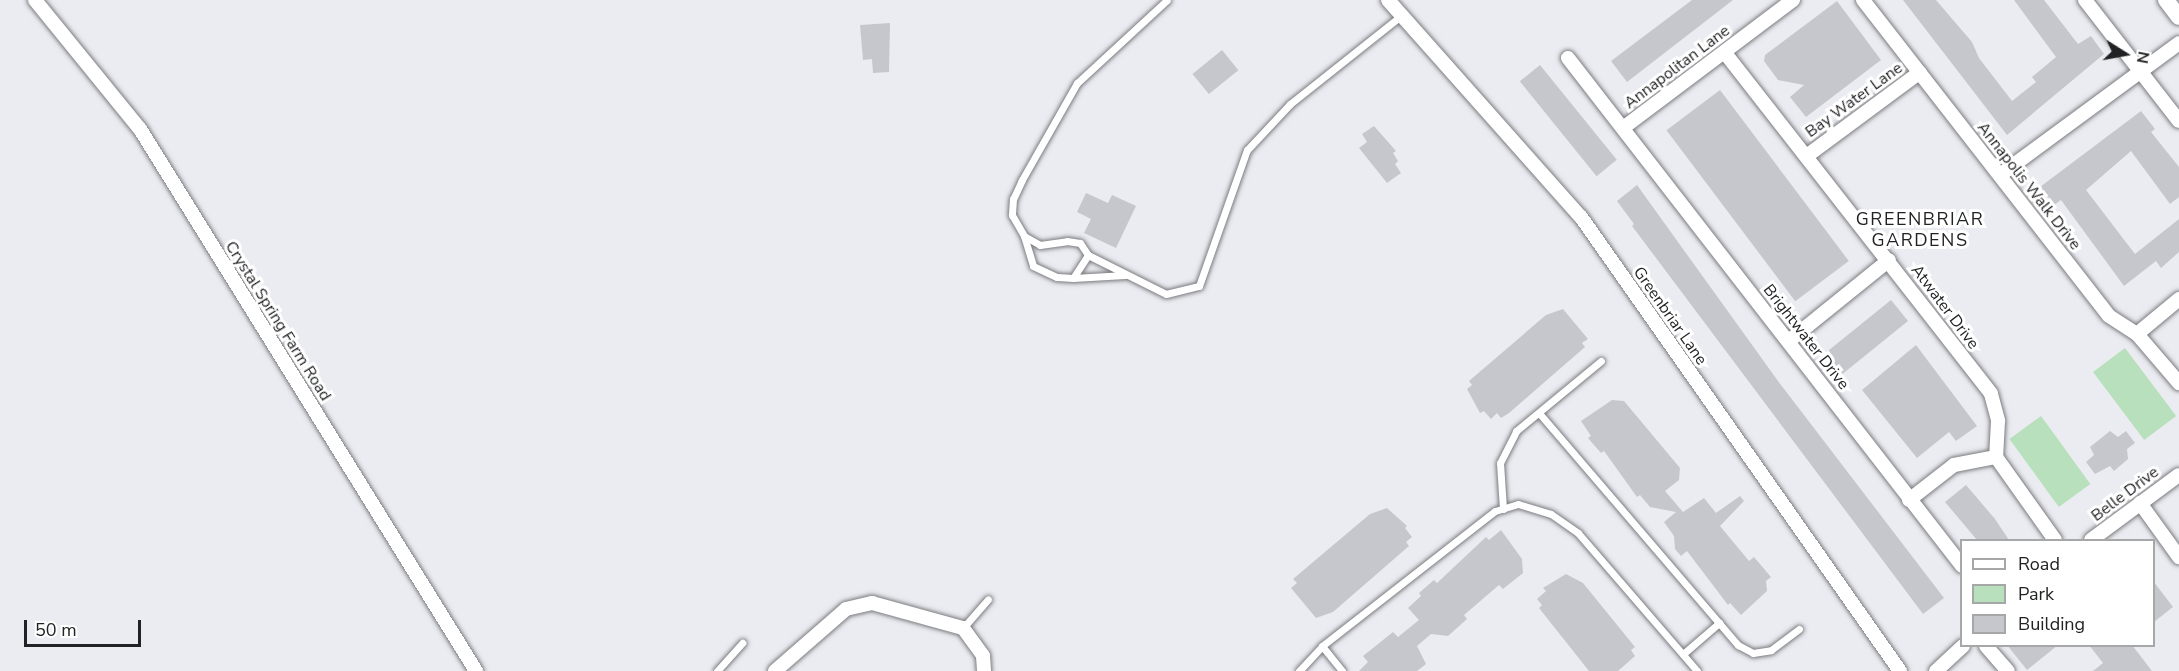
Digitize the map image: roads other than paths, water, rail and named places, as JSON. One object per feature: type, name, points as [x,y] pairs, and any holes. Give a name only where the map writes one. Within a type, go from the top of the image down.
[{"type":"street","name":"Crystal Spring Farm Road","points":[[35,0],[140,129],[476,671]]},
{"type":"street","name":"Greenbriar Lane","points":[[1388,0],[1581,217],[1900,671]]},
{"type":"street","name":"Annapolitan Lane","points":[[1568,58],[1623,128],[1793,0]]},
{"type":"street","name":"Annapolis Walk Drive","points":[[1863,0],[2109,316],[2137,334],[2179,383]]},
{"type":"street","points":[[2085,0],[2179,121]]},
{"type":"street","points":[[2166,0],[2179,16]]},
{"type":"street","points":[[2000,175],[2142,73],[2179,43]]},
{"type":"street","name":"Atwater Drive","points":[[1725,53],[1808,155],[1991,394],[1998,421],[1996,457]]},
{"type":"street","name":"Bay Water Lane","points":[[1808,155],[1920,72]]},
{"type":"street","name":"Brightwater Drive","points":[[1623,128],[1790,340],[1909,500],[1960,564]]},
{"type":"street","points":[[1790,340],[1889,260]]},
{"type":"street","points":[[2137,334],[2179,299]]},
{"type":"street","points":[[1909,500],[1954,465],[1996,457],[2054,539]]},
{"type":"street","name":"Belle Drive","points":[[2092,539],[2179,475]]},
{"type":"street","points":[[2140,503],[2179,557]]},
{"type":"street","points":[[775,671],[846,609],[872,603],[963,628],[983,657],[984,671]]},
{"type":"street","points":[[1935,671],[1961,647]]},
{"type":"street","points":[[1988,647],[2008,671]]},
{"type":"lane","points":[[1125,275],[1057,277],[1033,266],[1024,236],[1012,215],[1013,199],[1056,117],[1077,83],[1167,0]]},
{"type":"lane","points":[[1024,236],[1040,245],[1080,243],[1088,255],[1166,294],[1199,286],[1247,150],[1290,104],[1402,15]]},
{"type":"lane","points":[[1073,278],[1088,255]]},
{"type":"lane","points":[[1503,509],[1500,463],[1516,431],[1601,362]]},
{"type":"lane","points":[[1539,412],[1738,645],[1753,653],[1771,650],[1799,629]]},
{"type":"lane","points":[[1299,671],[1322,646],[1503,509],[1518,504],[1551,514],[1578,533],[1697,671]]},
{"type":"lane","points":[[963,628],[988,599]]},
{"type":"lane","points":[[1683,654],[1719,623]]},
{"type":"lane","points":[[717,671],[742,643]]},
{"type":"lane","points":[[1322,646],[1342,671]]},
{"type":"district","name":"GREENBRIAR GARDENS","points":[[1920,230]]}]
